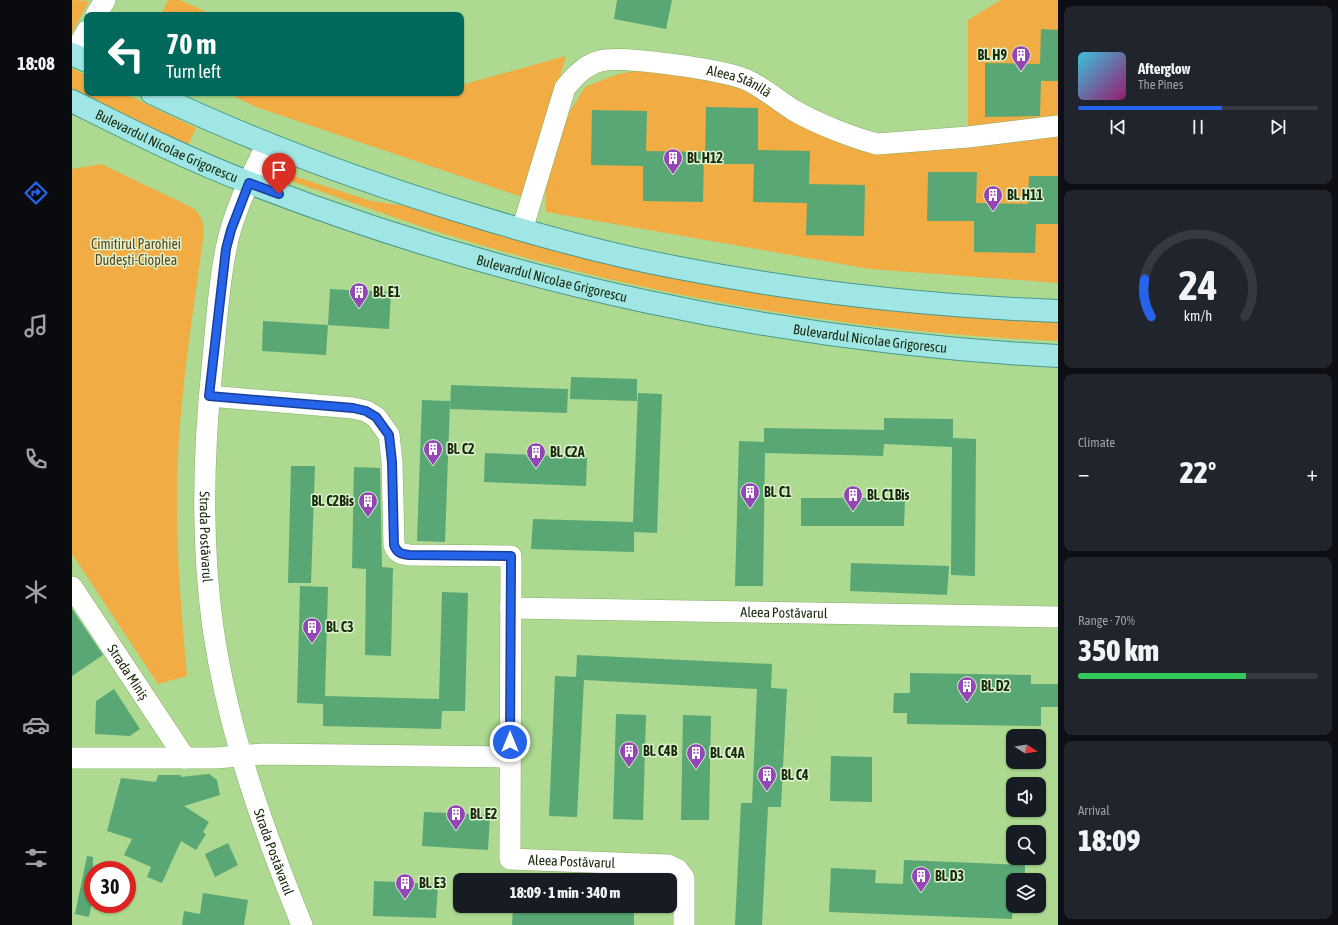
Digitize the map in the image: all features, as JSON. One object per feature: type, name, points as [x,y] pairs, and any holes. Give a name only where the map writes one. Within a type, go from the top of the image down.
[{"type":"main road","points":[[159,96],[267,144],[411,197],[522,230],[617,255],[742,280],[901,301],[1058,311]]},
{"type":"main road","name":"Bulevardul Nicolae Grigorescu","points":[[72,101],[201,163],[249,183],[398,235],[527,273],[663,306],[827,335],[872,341],[987,352],[1058,356]]},
{"type":"street","points":[[98,12],[105,0]]},
{"type":"street","points":[[77,57],[84,39]]},
{"type":"street","name":"Aleea Stănilă","points":[[522,230],[565,88],[576,75],[589,64],[602,60],[615,59],[667,64],[738,76],[759,86],[808,117],[877,144],[968,137],[1058,126]]},
{"type":"street","name":"Strada Postăvarul","points":[[267,144],[249,183],[231,230],[226,249],[209,396],[205,465],[205,511],[209,593],[222,679],[241,756],[262,823],[302,925]]},
{"type":"street","name":"Aleea Postăvarul","points":[[209,396],[353,408],[366,411],[376,417],[389,435],[392,462],[394,545],[396,551],[400,554],[409,555],[511,556],[510,859],[668,865],[678,870],[684,878],[684,925]]},
{"type":"street","name":"Strada Miniș","points":[[72,587],[185,758]]},
{"type":"street","name":"Aleea Postăvarul","points":[[510,608],[1058,617]]},
{"type":"street","points":[[72,758],[185,758],[264,754],[510,757]]},
{"type":"green space","points":[[72,0],[89,1],[72,33]]},
{"type":"green space","points":[[168,0],[180,0],[206,12],[162,12]]},
{"type":"green space","points":[[1001,0],[1058,0],[1058,283],[870,269],[546,212],[545,182],[564,121],[585,87],[615,75],[667,64],[723,73],[864,140],[968,136],[968,20]]},
{"type":"green space","points":[[566,56],[525,198],[256,107],[233,96],[464,96],[464,84]]},
{"type":"green space","points":[[72,68],[84,74],[84,96],[129,96],[196,128],[188,145],[72,91]]},
{"type":"green space","name":"Cimitirul Parohiei Dudești-Cioplea","points":[[101,164],[193,208],[201,218],[204,232],[182,403],[177,472],[179,570],[187,676],[158,684],[72,554],[72,169]]},
{"type":"green space","points":[[285,177],[297,177],[371,201],[420,208],[759,290],[931,314],[1058,321],[1058,341],[901,329],[744,307],[667,292],[513,254],[438,232],[288,180]]},
{"type":"building","points":[[617,0],[672,0],[666,29],[614,19]]},
{"type":"building","name":"Bl. H9","points":[[1041,29],[1058,30],[1058,81],[1041,81],[1040,116],[985,117],[985,63],[1040,64]]},
{"type":"building","points":[[706,107],[758,108],[758,150],[810,151],[809,184],[865,185],[864,236],[806,235],[807,203],[753,202],[754,164],[705,164]]},
{"type":"building","points":[[592,110],[647,111],[646,151],[704,152],[703,202],[643,201],[643,166],[591,165]]},
{"type":"building","name":"Bl. H11","points":[[928,172],[977,172],[976,203],[1028,204],[1029,176],[1058,176],[1058,224],[1036,224],[1035,253],[974,252],[974,221],[927,221]]},
{"type":"building","name":"Bl. E1","points":[[330,289],[391,292],[389,329],[328,325]]},
{"type":"building","points":[[263,321],[328,325],[326,355],[262,351]]},
{"type":"building","points":[[571,377],[637,379],[637,401],[570,399]]},
{"type":"building","points":[[451,385],[568,389],[567,413],[450,409]]},
{"type":"building","points":[[638,393],[662,394],[657,533],[634,532],[634,552],[531,549],[533,519],[633,522]]},
{"type":"building","points":[[422,400],[450,401],[445,542],[417,541]]},
{"type":"building","name":"Bl. C1","points":[[884,418],[953,419],[953,438],[976,439],[975,576],[951,575],[952,447],[884,444],[883,456],[765,453],[763,586],[735,586],[739,441],[764,442],[764,428],[884,430]]},
{"type":"building","name":"Bl. C2A","points":[[485,453],[587,457],[586,486],[484,482]]},
{"type":"building","points":[[291,466],[315,466],[311,583],[288,583]]},
{"type":"building","name":"Bl. C2Bis","points":[[354,467],[380,468],[382,567],[393,568],[391,656],[365,655],[366,569],[352,568]]},
{"type":"building","name":"Bl. C1Bis","points":[[801,498],[905,498],[904,526],[801,526]]},
{"type":"building","points":[[851,563],[949,566],[947,595],[850,591]]},
{"type":"building","name":"Bl. C3","points":[[300,586],[328,587],[325,696],[439,699],[442,592],[468,593],[465,711],[442,711],[441,729],[323,726],[323,704],[297,703]]},
{"type":"building","points":[[72,609],[103,655],[72,676]]},
{"type":"building","name":"Bl. C4","points":[[577,655],[772,664],[771,688],[787,689],[781,807],[768,807],[762,925],[735,925],[741,803],[752,803],[757,689],[584,680],[577,817],[549,816],[555,676],[576,677]]},
{"type":"building","name":"Bl. D2","points":[[910,673],[1031,675],[1031,684],[1058,684],[1058,707],[1041,707],[1041,726],[907,724],[907,713],[893,713],[894,693],[910,693]]},
{"type":"building","points":[[114,689],[140,729],[130,736],[95,734],[96,701]]},
{"type":"building","name":"Bl. C4B","points":[[616,714],[646,715],[643,820],[613,819]]},
{"type":"building","name":"Bl. C4A","points":[[683,715],[711,716],[709,820],[681,820]]},
{"type":"building","points":[[831,756],[872,757],[872,802],[830,801]]},
{"type":"building","points":[[209,774],[217,780],[220,795],[184,806],[209,822],[203,832],[206,834],[196,850],[181,841],[162,883],[147,877],[151,867],[124,855],[132,839],[107,831],[121,778],[156,782],[158,775],[181,775],[181,777]]},
{"type":"building","name":"Bl. E2","points":[[424,812],[490,815],[488,850],[422,846]]},
{"type":"building","points":[[228,843],[238,865],[215,877],[205,854]]},
{"type":"building","points":[[87,856],[93,857],[93,861],[86,861]]},
{"type":"building","name":"Bl. D3","points":[[904,860],[1025,865],[1025,873],[1006,873],[1006,913],[1012,913],[1012,919],[829,912],[831,868],[876,870],[875,883],[903,884]]},
{"type":"building","points":[[84,870],[84,913],[90,913],[89,917],[75,914]]},
{"type":"building","name":"Bl. E3","points":[[374,881],[438,884],[436,918],[373,916]]},
{"type":"building","points":[[203,893],[248,900],[244,925],[182,925],[184,911],[200,914]]},
{"type":"building","points":[[513,913],[634,913],[634,925],[512,925]]},
{"type":"place","name":"Bl. H9","points":[[1021,72]]},
{"type":"place","name":"Bl. H12","points":[[673,175]]},
{"type":"place","name":"Bl. H11","points":[[993,212]]},
{"type":"place","name":"Bl. E1","points":[[359,309]]},
{"type":"place","name":"Bl. C2","points":[[433,466]]},
{"type":"place","name":"Bl. C2A","points":[[536,469]]},
{"type":"place","name":"Bl. C1","points":[[750,509]]},
{"type":"place","name":"Bl. C1Bis","points":[[853,512]]},
{"type":"place","name":"Bl. C2Bis","points":[[368,518]]},
{"type":"place","name":"Bl. C3","points":[[312,644]]},
{"type":"place","name":"Bl. D2","points":[[967,703]]},
{"type":"place","name":"Bl. C4B","points":[[629,768]]},
{"type":"place","name":"Bl. C4A","points":[[696,770]]},
{"type":"place","name":"Bl. C4","points":[[767,792]]},
{"type":"place","name":"Bl. E2","points":[[456,831]]},
{"type":"place","name":"Bl. D3","points":[[921,893]]},
{"type":"place","name":"Bl. E3","points":[[405,900]]},
{"type":"route","points":[[279,194],[249,183],[237,212],[226,249],[209,396],[353,408],[366,411],[376,417],[384,425],[389,435],[392,447],[394,545],[396,551],[400,554],[409,555],[511,556],[510,742]]}]
